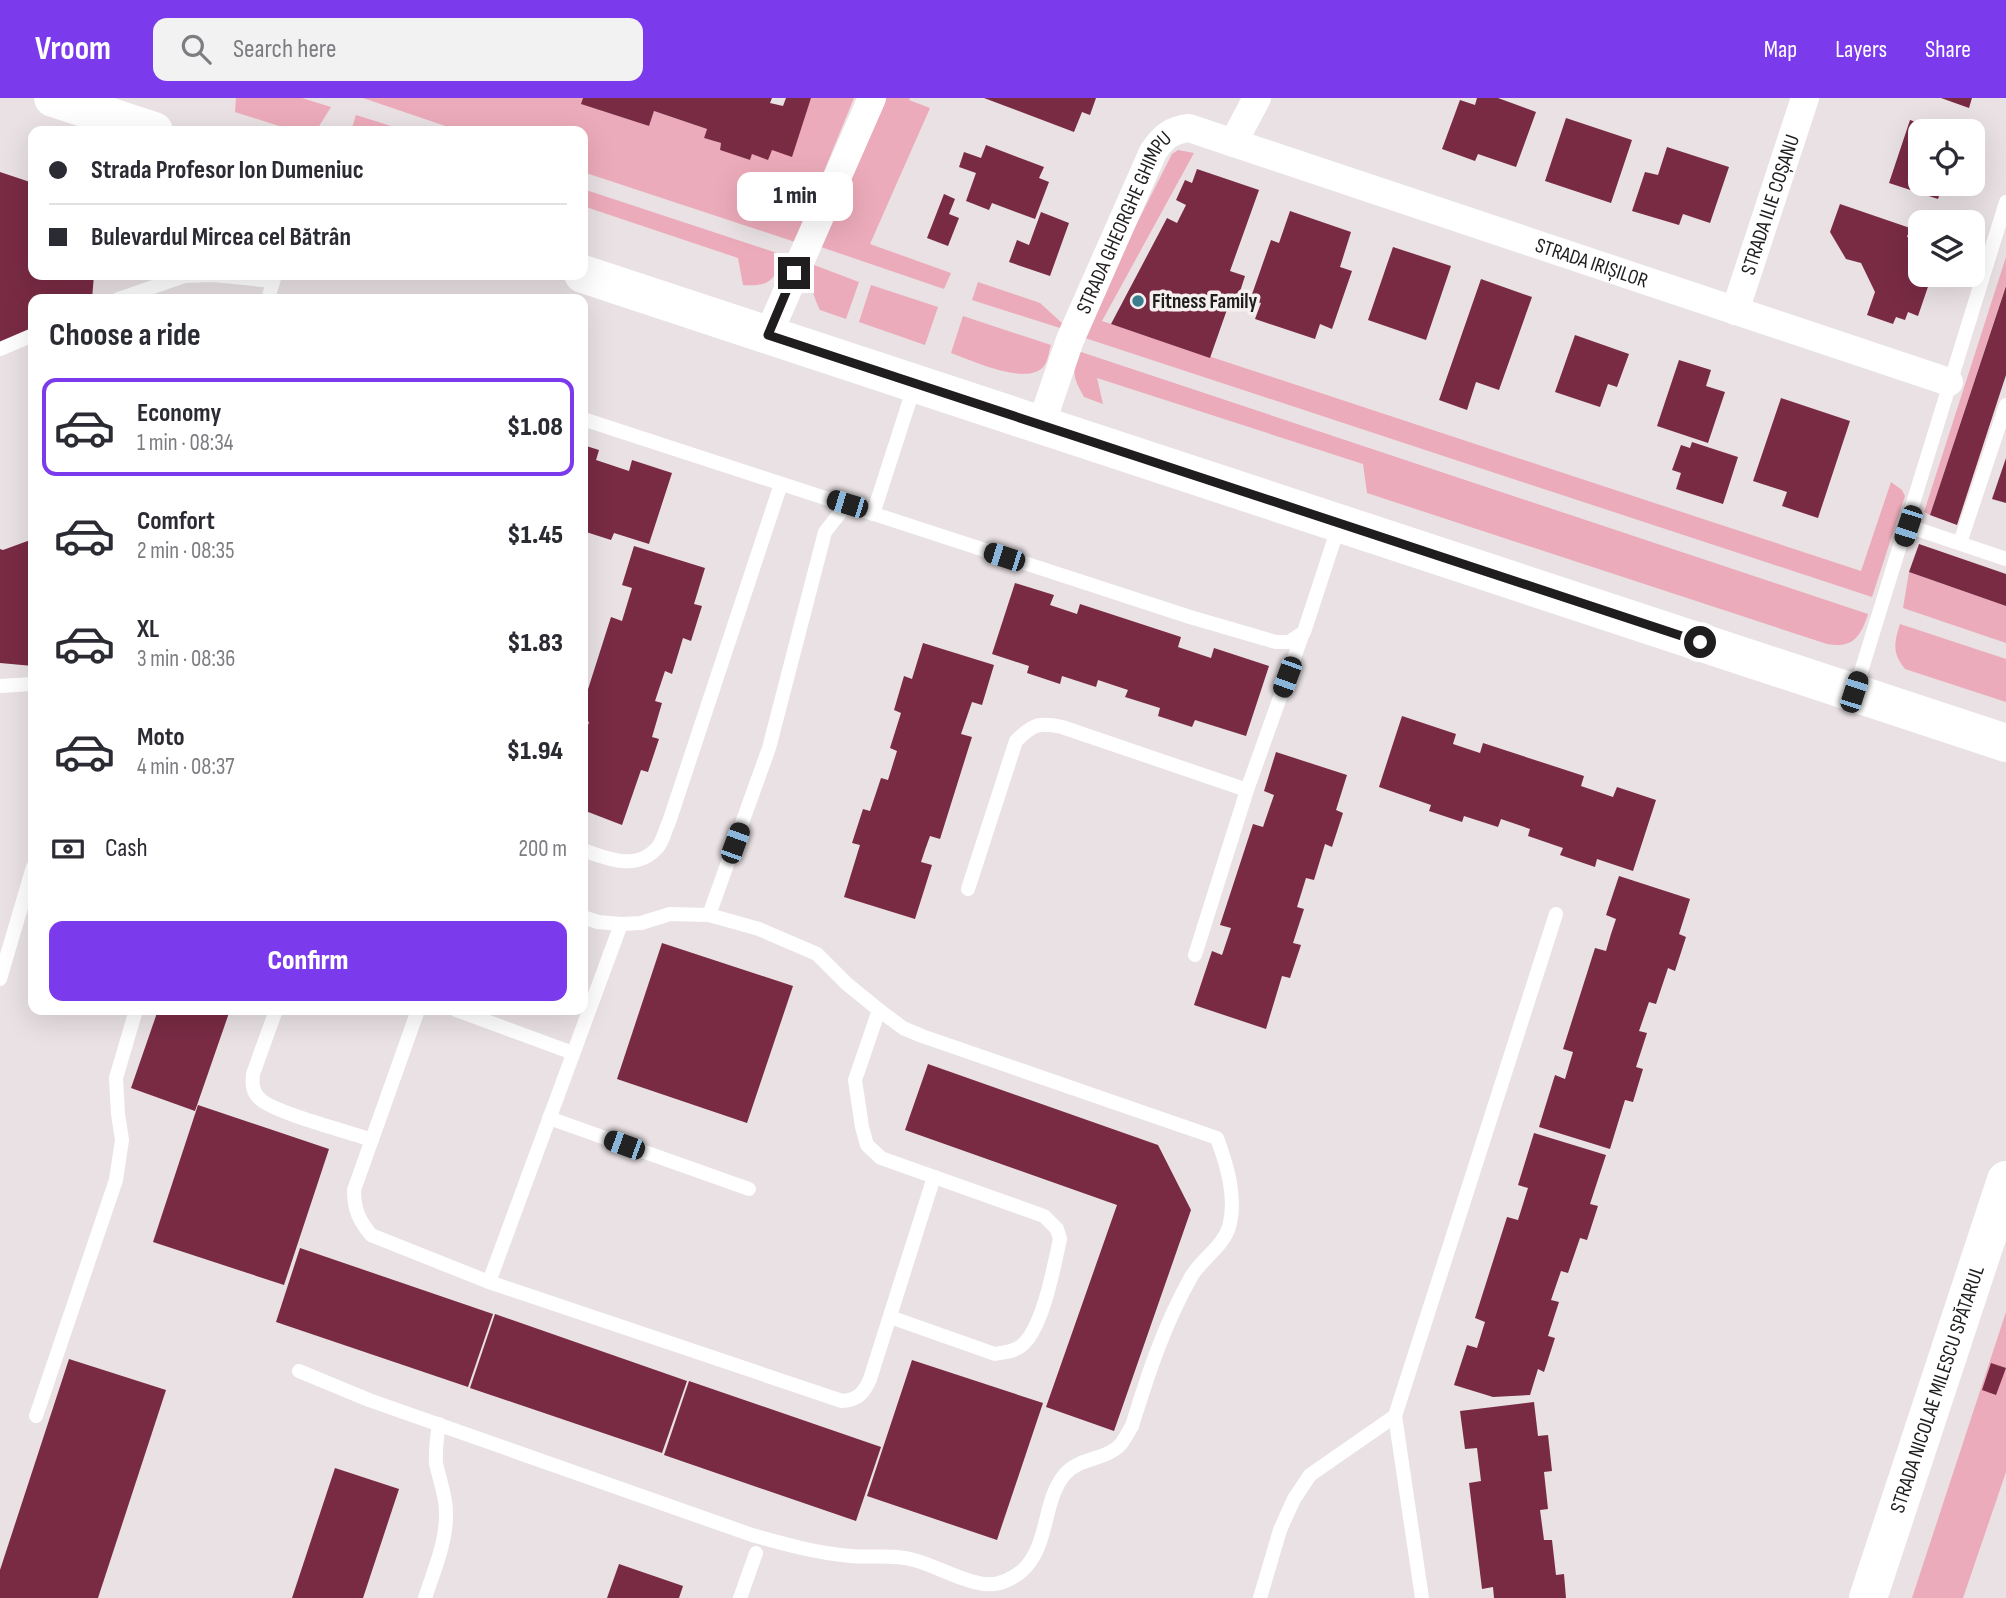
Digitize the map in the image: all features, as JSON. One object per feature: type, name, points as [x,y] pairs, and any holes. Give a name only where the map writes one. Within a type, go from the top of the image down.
[{"type":"main road","points":[[53,98],[139,126]]},
{"type":"main road","points":[[588,276],[2006,743]]},
{"type":"main road","name":"STRADA NICOLAE MILESCU SPĂTARUL","points":[[1868,1598],[2006,1180]]},
{"type":"street","points":[[768,335],[872,98]]},
{"type":"street","points":[[1233,143],[1257,98]]},
{"type":"street","name":"STRADA ILIE COȘANU","points":[[1735,311],[1805,98]]},
{"type":"street","name":"STRADA GHEORGHE GHIMPU","points":[[1041,425],[1070,340],[1161,139],[1174,130],[1189,128],[1233,143]]},
{"type":"street","name":"STRADA IRIȘILOR","points":[[1233,143],[1949,382]]},
{"type":"lane","points":[[1854,692],[1908,526],[1949,382],[2006,202]]},
{"type":"lane","points":[[133,294],[173,280]]},
{"type":"lane","points":[[0,349],[28,337]]},
{"type":"lane","points":[[873,514],[915,383]]},
{"type":"lane","points":[[1960,543],[2006,405]]},
{"type":"lane","points":[[588,421],[1253,636],[1276,642],[1289,642],[1304,632]]},
{"type":"lane","points":[[588,852],[629,863],[645,858],[659,847],[781,484]]},
{"type":"lane","points":[[709,915],[769,748],[825,532],[847,504]]},
{"type":"lane","points":[[1195,955],[1247,790],[1340,524]]},
{"type":"lane","points":[[1908,526],[2006,559]]},
{"type":"lane","points":[[0,686],[28,684]]},
{"type":"lane","points":[[968,889],[1016,741],[1029,728],[1044,723],[1062,727],[1247,790]]},
{"type":"lane","points":[[0,979],[28,884]]},
{"type":"lane","points":[[299,1371],[369,1400],[739,1530],[792,1546],[833,1554],[914,1560],[985,1584],[999,1584],[1021,1572],[1032,1560],[1041,1543],[1058,1483],[1066,1472],[1120,1446],[1132,1426],[1170,1316],[1192,1274],[1223,1241],[1228,1229],[1231,1199],[1225,1159],[1217,1138],[922,1037],[879,1010],[847,984],[817,954],[759,929],[709,915],[670,914],[641,923],[621,924],[588,919]]},
{"type":"lane","points":[[1422,1598],[1395,1416],[1556,914]]},
{"type":"lane","points":[[588,1013],[621,924]]},
{"type":"lane","points":[[879,1010],[855,1080],[867,1145],[881,1158],[1044,1216],[1058,1229],[1060,1239],[1034,1330],[1023,1345],[1012,1351],[995,1354],[890,1317]]},
{"type":"lane","points":[[36,1416],[116,1180],[122,1140],[116,1078],[135,1015]]},
{"type":"lane","points":[[274,1015],[253,1074],[254,1092],[261,1100],[283,1110],[372,1140]]},
{"type":"lane","points":[[416,1015],[354,1190],[359,1220],[371,1236],[489,1282],[842,1401],[858,1398],[865,1392],[933,1177]]},
{"type":"lane","points":[[470,1015],[573,1053]]},
{"type":"lane","points":[[489,1282],[587,1015]]},
{"type":"lane","points":[[549,1118],[749,1189]]},
{"type":"lane","points":[[1260,1598],[1280,1530],[1294,1499],[1310,1475],[1395,1416]]},
{"type":"lane","points":[[425,1598],[439,1557],[445,1526],[444,1497],[436,1463],[439,1424]]},
{"type":"lane","points":[[740,1598],[756,1553]]},
{"type":"shaded area","points":[[236,98],[302,98],[331,107],[319,126],[279,126],[235,112]]},
{"type":"shaded area","points":[[363,98],[583,98],[582,104],[649,126],[654,111],[707,129],[704,138],[721,143],[720,150],[750,160],[752,154],[772,150],[811,98],[854,98],[795,242],[588,174],[588,126],[445,126]]},
{"type":"shaded area","points":[[884,98],[910,98],[909,100],[930,108],[870,244],[951,273],[944,289],[821,247]]},
{"type":"shaded area","points":[[356,115],[391,126],[353,126]]},
{"type":"shaded area","points":[[1178,150],[1194,153],[1102,321],[1861,571],[1891,482],[1902,490],[1905,496],[1872,597],[1082,337],[1089,318],[1172,154]]},
{"type":"shaded area","points":[[588,191],[786,256],[770,280],[760,285],[743,285],[738,258],[588,208]]},
{"type":"shaded area","points":[[2006,257],[2006,285],[1930,515],[1924,512]]},
{"type":"shaded area","points":[[814,265],[859,282],[846,319],[820,310],[812,288]]},
{"type":"shaded area","points":[[978,282],[1040,303],[1062,323],[1060,328],[972,300]]},
{"type":"shaded area","points":[[871,285],[938,307],[925,345],[859,322]]},
{"type":"shaded area","points":[[963,316],[1051,345],[1044,366],[1036,372],[1013,373],[951,353]]},
{"type":"shaded area","points":[[1078,351],[1868,614],[1859,634],[1850,643],[1827,644],[1367,493],[1363,464],[1097,378],[1103,404],[1084,397],[1075,375]]},
{"type":"shaded area","points":[[1909,572],[2006,606],[2006,643],[1903,608]]},
{"type":"shaded area","points":[[1900,624],[2006,659],[2006,702],[1905,669],[1895,648]]},
{"type":"shaded area","points":[[2006,1312],[2006,1472],[1963,1598],[1912,1598]]},
{"type":"building","points":[[583,98],[772,98],[770,103],[783,106],[786,98],[811,98],[792,157],[772,150],[768,160],[752,154],[750,160],[720,150],[721,143],[704,138],[707,129],[654,111],[649,126],[581,104]]},
{"type":"building","points":[[984,98],[1096,98],[1090,115],[1082,112],[1074,132]]},
{"type":"building","points":[[1477,98],[1498,98],[1536,112],[1516,167],[1478,154],[1475,161],[1442,149],[1460,100],[1475,105]]},
{"type":"building","points":[[1941,98],[1972,98],[1969,108]]},
{"type":"building","points":[[1566,118],[1632,140],[1611,203],[1545,181]]},
{"type":"building","points":[[1908,126],[1908,189],[1889,183]]},
{"type":"building","points":[[986,145],[1044,167],[1039,178],[1049,182],[1035,219],[992,203],[989,210],[966,201],[976,173],[959,167],[964,152],[981,158]]},
{"type":"building","points":[[1667,147],[1729,167],[1710,223],[1683,214],[1679,225],[1632,211],[1645,172],[1658,175]]},
{"type":"building","points":[[1197,169],[1259,190],[1230,271],[1245,276],[1236,304],[1230,301],[1210,358],[1111,324],[1167,218],[1177,223],[1186,205],[1176,200],[1185,180],[1192,183]]},
{"type":"building","points":[[0,172],[28,181],[28,280],[94,280],[92,294],[28,294],[28,332],[0,342]]},
{"type":"building","points":[[944,194],[955,199],[949,214],[959,218],[948,246],[927,238]]},
{"type":"building","points":[[1840,204],[1908,227],[1908,287],[1928,287],[1918,316],[1908,312],[1905,320],[1896,317],[1893,324],[1867,315],[1875,292],[1861,263],[1846,259],[1830,232]]},
{"type":"building","points":[[1290,211],[1351,232],[1340,267],[1352,271],[1332,329],[1320,324],[1315,339],[1255,319],[1261,303],[1250,300],[1271,240],[1279,243]]},
{"type":"building","points":[[1041,212],[1069,223],[1050,276],[1009,262],[1017,240],[1029,245]]},
{"type":"building","points":[[1393,247],[1451,266],[1426,340],[1368,320]]},
{"type":"building","points":[[1481,279],[1532,297],[1499,390],[1476,382],[1467,410],[1439,400]]},
{"type":"building","points":[[2006,286],[2006,375],[1957,525],[1930,515]]},
{"type":"building","points":[[1575,335],[1629,354],[1617,387],[1608,384],[1600,407],[1555,392]]},
{"type":"building","points":[[1679,360],[1711,370],[1706,386],[1725,392],[1708,443],[1657,426]]},
{"type":"building","points":[[1781,398],[1850,421],[1818,518],[1782,506],[1787,492],[1753,481]]},
{"type":"building","points":[[1692,442],[1738,457],[1723,504],[1676,489],[1681,473],[1672,470],[1681,445],[1690,448]]},
{"type":"building","points":[[588,447],[599,450],[596,460],[629,471],[632,460],[672,473],[649,544],[614,533],[611,540],[588,533]]},
{"type":"building","points":[[2006,458],[2006,503],[1992,499]]},
{"type":"building","points":[[28,541],[28,666],[0,663],[0,549]]},
{"type":"building","points":[[1919,544],[2006,574],[2006,606],[1909,572]]},
{"type":"building","points":[[634,546],[705,568],[694,604],[702,606],[691,641],[683,638],[672,674],[665,671],[655,701],[662,703],[652,737],[659,739],[648,772],[641,770],[622,825],[588,812],[588,689],[611,617],[622,621],[632,588],[622,585]]},
{"type":"building","points":[[1015,583],[1054,595],[1050,605],[1077,614],[1080,604],[1181,637],[1178,647],[1211,658],[1214,648],[1269,666],[1246,736],[1195,720],[1192,727],[1158,716],[1160,708],[1125,697],[1128,690],[1098,680],[1096,687],[1062,676],[1060,684],[1027,673],[1029,666],[992,654]]},
{"type":"building","points":[[923,643],[994,665],[982,705],[972,702],[961,734],[972,737],[940,839],[930,836],[921,862],[932,865],[915,919],[844,897],[860,845],[852,843],[863,809],[870,811],[881,778],[888,780],[897,751],[890,748],[901,713],[894,710],[904,676],[912,679]]},
{"type":"building","points":[[1402,716],[1456,734],[1453,744],[1480,753],[1483,743],[1584,776],[1581,786],[1613,797],[1617,787],[1656,800],[1633,871],[1597,859],[1595,867],[1560,855],[1563,848],[1528,836],[1530,829],[1501,819],[1498,827],[1464,816],[1462,822],[1429,811],[1431,805],[1379,787]]},
{"type":"building","points":[[1276,752],[1347,775],[1336,810],[1343,813],[1332,847],[1325,844],[1314,880],[1306,878],[1297,907],[1304,909],[1293,943],[1301,945],[1290,978],[1282,976],[1266,1029],[1194,1005],[1212,951],[1222,955],[1231,928],[1220,925],[1253,824],[1263,827],[1274,795],[1264,791]]},
{"type":"building","points":[[1619,876],[1690,899],[1679,934],[1686,937],[1675,971],[1668,968],[1656,1004],[1649,1002],[1639,1031],[1647,1033],[1636,1067],[1643,1069],[1633,1102],[1625,1100],[1610,1149],[1539,1127],[1555,1075],[1565,1079],[1573,1052],[1563,1049],[1595,948],[1606,951],[1616,919],[1606,915]]},
{"type":"building","points":[[662,943],[793,986],[747,1123],[617,1079]]},
{"type":"building","points":[[156,1015],[228,1015],[195,1111],[131,1088]]},
{"type":"building","points":[[928,1064],[1158,1145],[1191,1210],[1114,1431],[1046,1407],[1117,1205],[905,1130]]},
{"type":"building","points":[[198,1105],[329,1149],[284,1285],[153,1242]]},
{"type":"building","points":[[1534,1133],[1606,1155],[1590,1204],[1598,1206],[1587,1240],[1580,1238],[1568,1273],[1561,1271],[1551,1300],[1559,1302],[1548,1336],[1555,1338],[1544,1372],[1538,1369],[1530,1395],[1493,1397],[1454,1385],[1467,1345],[1477,1348],[1485,1322],[1475,1318],[1507,1217],[1518,1220],[1528,1188],[1518,1185]]},
{"type":"building","points":[[300,1248],[493,1314],[468,1387],[276,1322]]},
{"type":"building","points":[[495,1314],[687,1381],[662,1453],[470,1388]]},
{"type":"building","points":[[69,1359],[166,1390],[98,1598],[0,1598],[0,1570]]},
{"type":"building","points":[[912,1360],[1043,1403],[997,1540],[867,1496]]},
{"type":"building","points":[[1991,1363],[2006,1368],[1996,1395],[1982,1390]]},
{"type":"building","points":[[689,1381],[881,1447],[856,1521],[664,1455]]},
{"type":"building","points":[[1534,1402],[1538,1436],[1548,1435],[1552,1471],[1544,1472],[1548,1509],[1540,1510],[1544,1540],[1552,1540],[1556,1575],[1564,1574],[1566,1598],[1494,1598],[1493,1587],[1482,1589],[1469,1483],[1481,1481],[1477,1448],[1465,1449],[1460,1411]]},
{"type":"building","points":[[335,1468],[399,1489],[363,1598],[292,1598]]},
{"type":"building","points":[[619,1564],[683,1586],[679,1598],[607,1598]]},
{"type":"place","name":"Fitness Family","points":[[1138,301]]},
{"type":"route","points":[[794,273],[768,335],[1700,642]]}]
